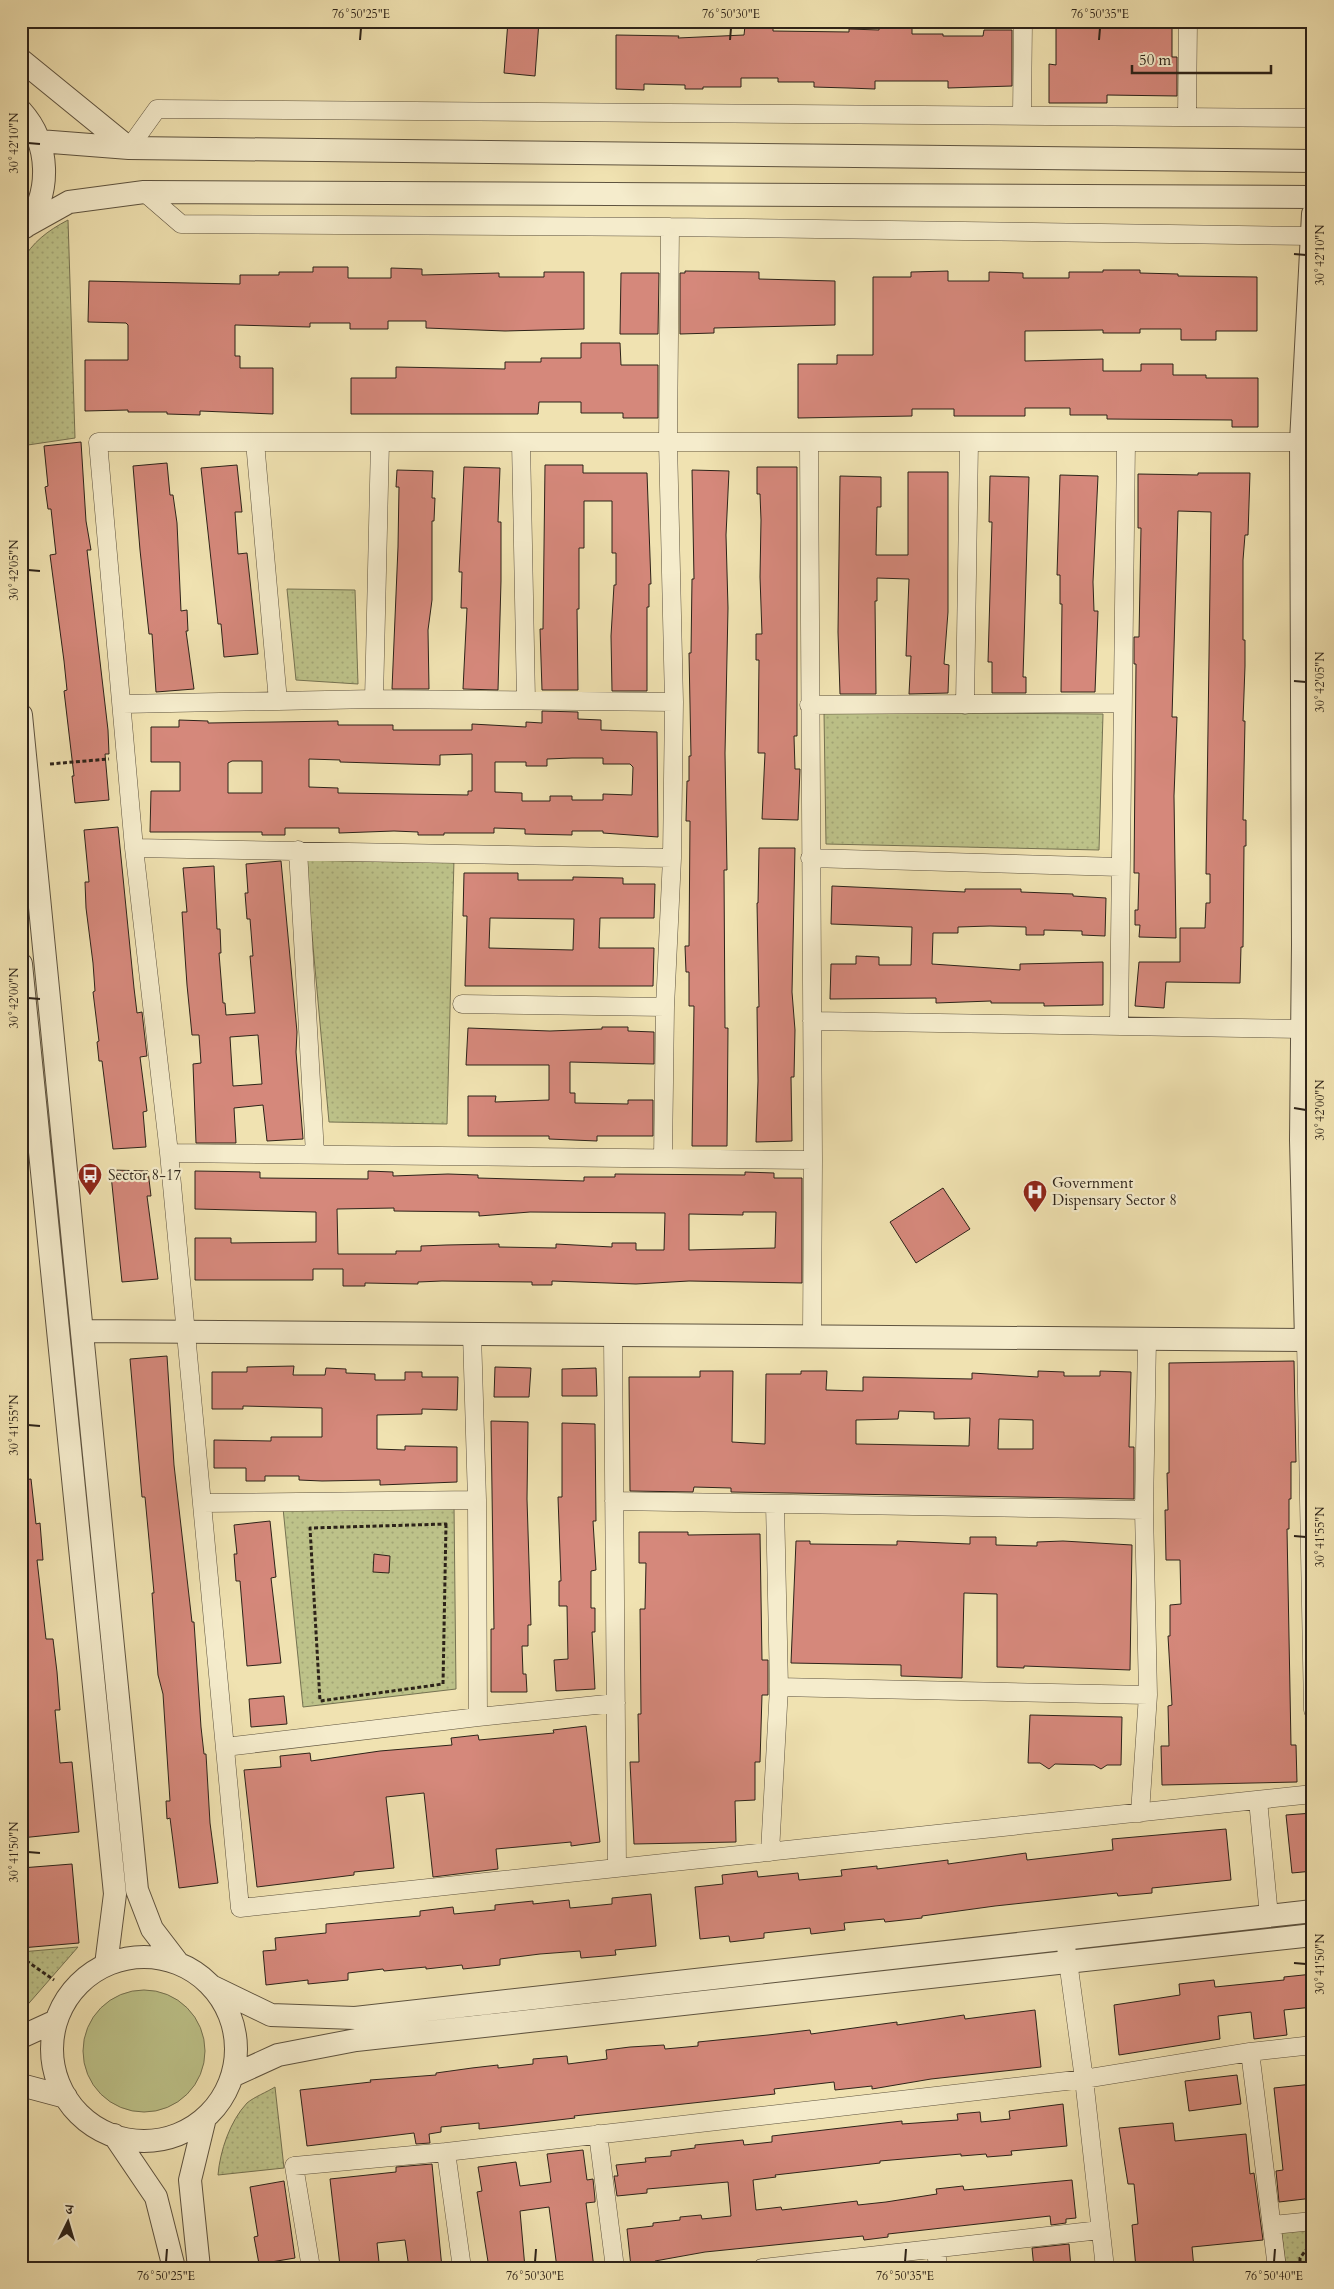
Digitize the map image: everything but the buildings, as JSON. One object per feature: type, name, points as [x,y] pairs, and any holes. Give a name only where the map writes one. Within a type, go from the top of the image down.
[{"type":"street","points":[[1022,115],[1023,21]]},
{"type":"street","points":[[1187,117],[1188,21]]},
{"type":"street","points":[[21,60],[129,148]]},
{"type":"street","points":[[129,148],[157,109],[1313,118]]},
{"type":"street","points":[[21,111],[28,119],[39,141],[44,160],[44,185],[36,209],[24,228]]},
{"type":"street","points":[[39,141],[129,148],[1313,161]]},
{"type":"street","points":[[24,228],[69,202],[144,192],[1313,197]]},
{"type":"street","points":[[144,192],[181,224],[670,227],[1313,236]]},
{"type":"street","points":[[1313,214],[1307,442],[1308,944],[1302,1029],[1307,1140],[1306,1340],[1310,1445],[1313,1710]]},
{"type":"street","points":[[663,1158],[664,1007],[672,858],[674,702],[668,442],[670,227]]},
{"type":"street","points":[[1307,442],[98,442],[134,848],[169,1153],[240,1908],[1313,1794]]},
{"type":"street","points":[[255,442],[278,701]]},
{"type":"street","points":[[374,699],[380,442]]},
{"type":"street","points":[[521,442],[526,700]]},
{"type":"street","points":[[809,442],[813,1160],[812,1336]]},
{"type":"street","points":[[965,705],[970,442]]},
{"type":"street","points":[[1119,1026],[1126,442]]},
{"type":"street","points":[[122,704],[374,699],[674,702]]},
{"type":"street","points":[[809,705],[1122,703]]},
{"type":"street","points":[[21,715],[137,1890],[152,1929],[178,1963],[211,1986],[271,2015],[355,2018],[1313,1911]]},
{"type":"street","points":[[134,848],[672,858]]},
{"type":"street","points":[[298,850],[315,1154]]},
{"type":"street","points":[[810,858],[1120,867]]},
{"type":"street","points":[[21,964],[26,1070],[115,1894],[106,1965]]},
{"type":"street","points":[[462,1004],[664,1007]]},
{"type":"street","points":[[812,1021],[1302,1029]]},
{"type":"street","points":[[169,1153],[813,1160]]},
{"type":"street","points":[[82,1331],[1306,1340]]},
{"type":"street","points":[[472,1334],[477,1500],[478,1717]]},
{"type":"street","points":[[613,1335],[617,1868]]},
{"type":"street","points":[[1140,1812],[1148,1695],[1144,1510],[1147,1339]]},
{"type":"street","points":[[202,1503],[477,1500]]},
{"type":"street","points":[[614,1501],[1144,1510]]},
{"type":"street","points":[[770,1852],[779,1686],[775,1504]]},
{"type":"street","points":[[779,1686],[1148,1695]]},
{"type":"street","points":[[225,1747],[478,1717],[616,1703]]},
{"type":"street","points":[[1258,1800],[1269,1916]]},
{"type":"street","points":[[232,2076],[278,2055],[356,2040],[1313,1935]]},
{"type":"street","points":[[1065,1939],[1084,2079],[1104,2268]]},
{"type":"street","points":[[178,1963],[144,1957],[129,1958],[106,1965],[78,1985],[61,2008],[56,2020],[52,2048],[57,2079],[66,2097],[90,2123],[114,2135],[129,2139],[152,2140],[182,2132],[205,2118],[225,2093],[232,2076],[236,2049],[232,2022],[211,1986]]},
{"type":"street","points":[[21,2037],[56,2020]]},
{"type":"street","points":[[311,2268],[294,2166],[446,2152],[1084,2079],[1250,2052],[1313,2045]]},
{"type":"street","points":[[1250,2052],[1277,2268]]},
{"type":"street","points":[[21,2085],[66,2097]]},
{"type":"street","points":[[198,2268],[190,2180],[205,2118]]},
{"type":"street","points":[[598,2134],[615,2268]]},
{"type":"street","points":[[114,2135],[156,2197],[174,2268]]},
{"type":"street","points":[[446,2152],[462,2268]]},
{"type":"street","points":[[1273,2225],[1313,2221]]},
{"type":"street","points":[[762,2268],[1100,2230]]},
{"type":"street","points":[[936,2248],[938,2268]]},
{"type":"path","points":[[50,764],[127,757]]},
{"type":"path","points":[[446,1524],[443,1684],[320,1701],[310,1528],[446,1524]]},
{"type":"path","points":[[21,1957],[54,1980]]},
{"type":"path","points":[[1300,2268],[1300,2258],[1306,2250],[1313,2250]]},
{"type":"green space","points":[[68,220],[75,438],[21,446],[21,262],[41,238],[53,228]]},
{"type":"green space","points":[[287,589],[355,590],[358,684],[296,680]]},
{"type":"green space","points":[[824,712],[1103,714],[1099,850],[826,844]]},
{"type":"green space","points":[[305,858],[454,859],[447,1124],[329,1122]]},
{"type":"green space","points":[[454,1505],[456,1689],[303,1707],[283,1508]]},
{"type":"green space","points":[[78,1947],[23,2010],[21,1952]]},
{"type":"green space","points":[[144,1990],[167,1995],[187,2008],[200,2028],[205,2051],[200,2074],[187,2094],[167,2107],[144,2112],[121,2107],[101,2094],[88,2074],[83,2051],[88,2028],[101,2008],[121,1995]]},
{"type":"green space","points":[[275,2087],[284,2168],[218,2175],[227,2137],[241,2110],[247,2103]]},
{"type":"green space","points":[[1313,2225],[1313,2268],[1286,2268],[1281,2229]]},
{"type":"place","name":"Sector 8-17","points":[[90,1196]]},
{"type":"place","name":"Government Dispensary Sector 8","points":[[1035,1213]]}]
